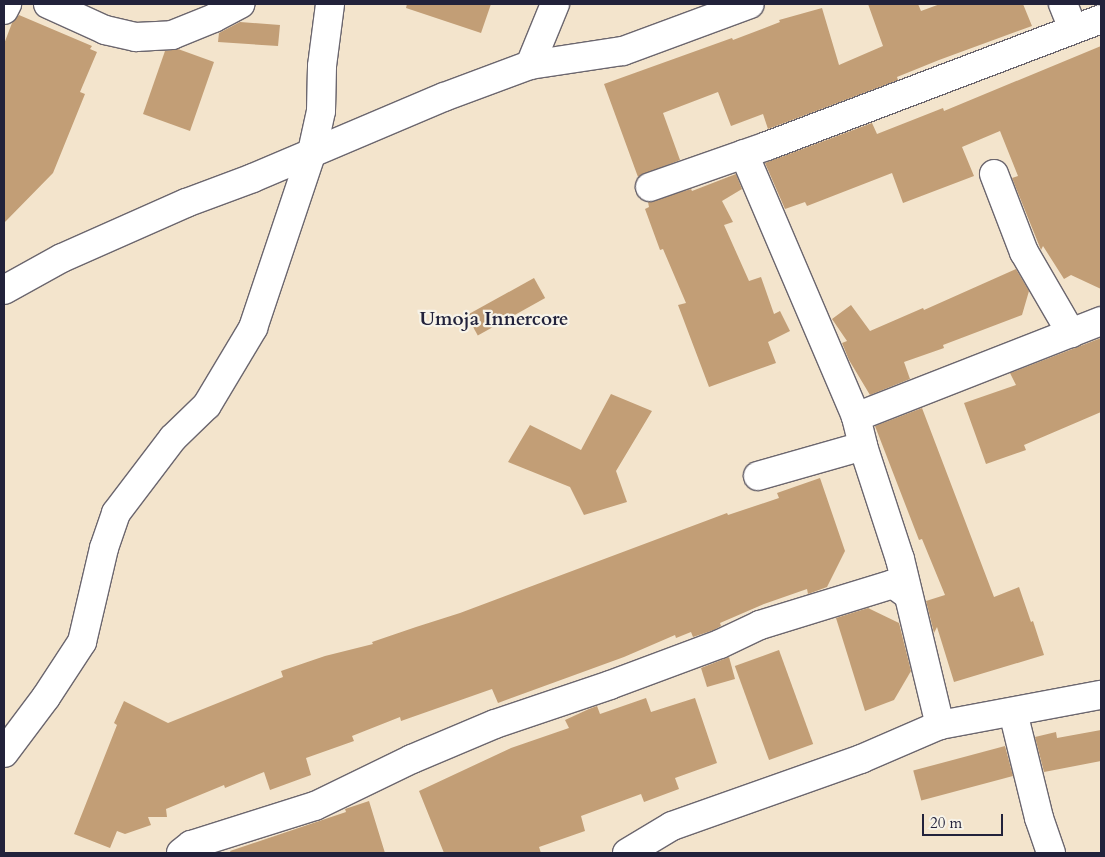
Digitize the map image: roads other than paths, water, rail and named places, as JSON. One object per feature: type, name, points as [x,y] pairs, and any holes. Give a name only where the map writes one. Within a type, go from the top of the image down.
[{"type":"street","points":[[4,10],[6,4]]},
{"type":"street","points":[[48,4],[105,30],[136,37],[172,35],[240,4]]},
{"type":"street","points":[[4,753],[46,697],[82,642],[104,548],[116,513],[173,438],[207,405],[253,328],[312,152],[321,111],[322,66],[330,4]]},
{"type":"street","points":[[530,65],[554,4]]},
{"type":"street","points":[[4,290],[62,258],[186,203],[252,178],[444,97],[530,65],[623,51],[750,4]]},
{"type":"street","points":[[1063,4],[1073,28]]},
{"type":"street","points":[[650,187],[744,154],[1101,18]]},
{"type":"street","points":[[744,154],[856,417],[863,446],[900,559],[940,725]]},
{"type":"street","points":[[994,174],[1024,252],[1071,333]]},
{"type":"street","points":[[856,417],[1101,321]]},
{"type":"street","points":[[758,476],[863,446]]},
{"type":"street","points":[[181,853],[190,845],[315,806],[412,759],[495,724],[610,685],[720,644],[760,625],[893,584],[907,594]]},
{"type":"street","points":[[627,853],[672,826],[861,759],[940,725],[1101,695]]},
{"type":"street","points":[[1013,712],[1039,818],[1051,853]]},
{"type":"district","name":"Umoja Innercore","points":[[494,320]]}]
